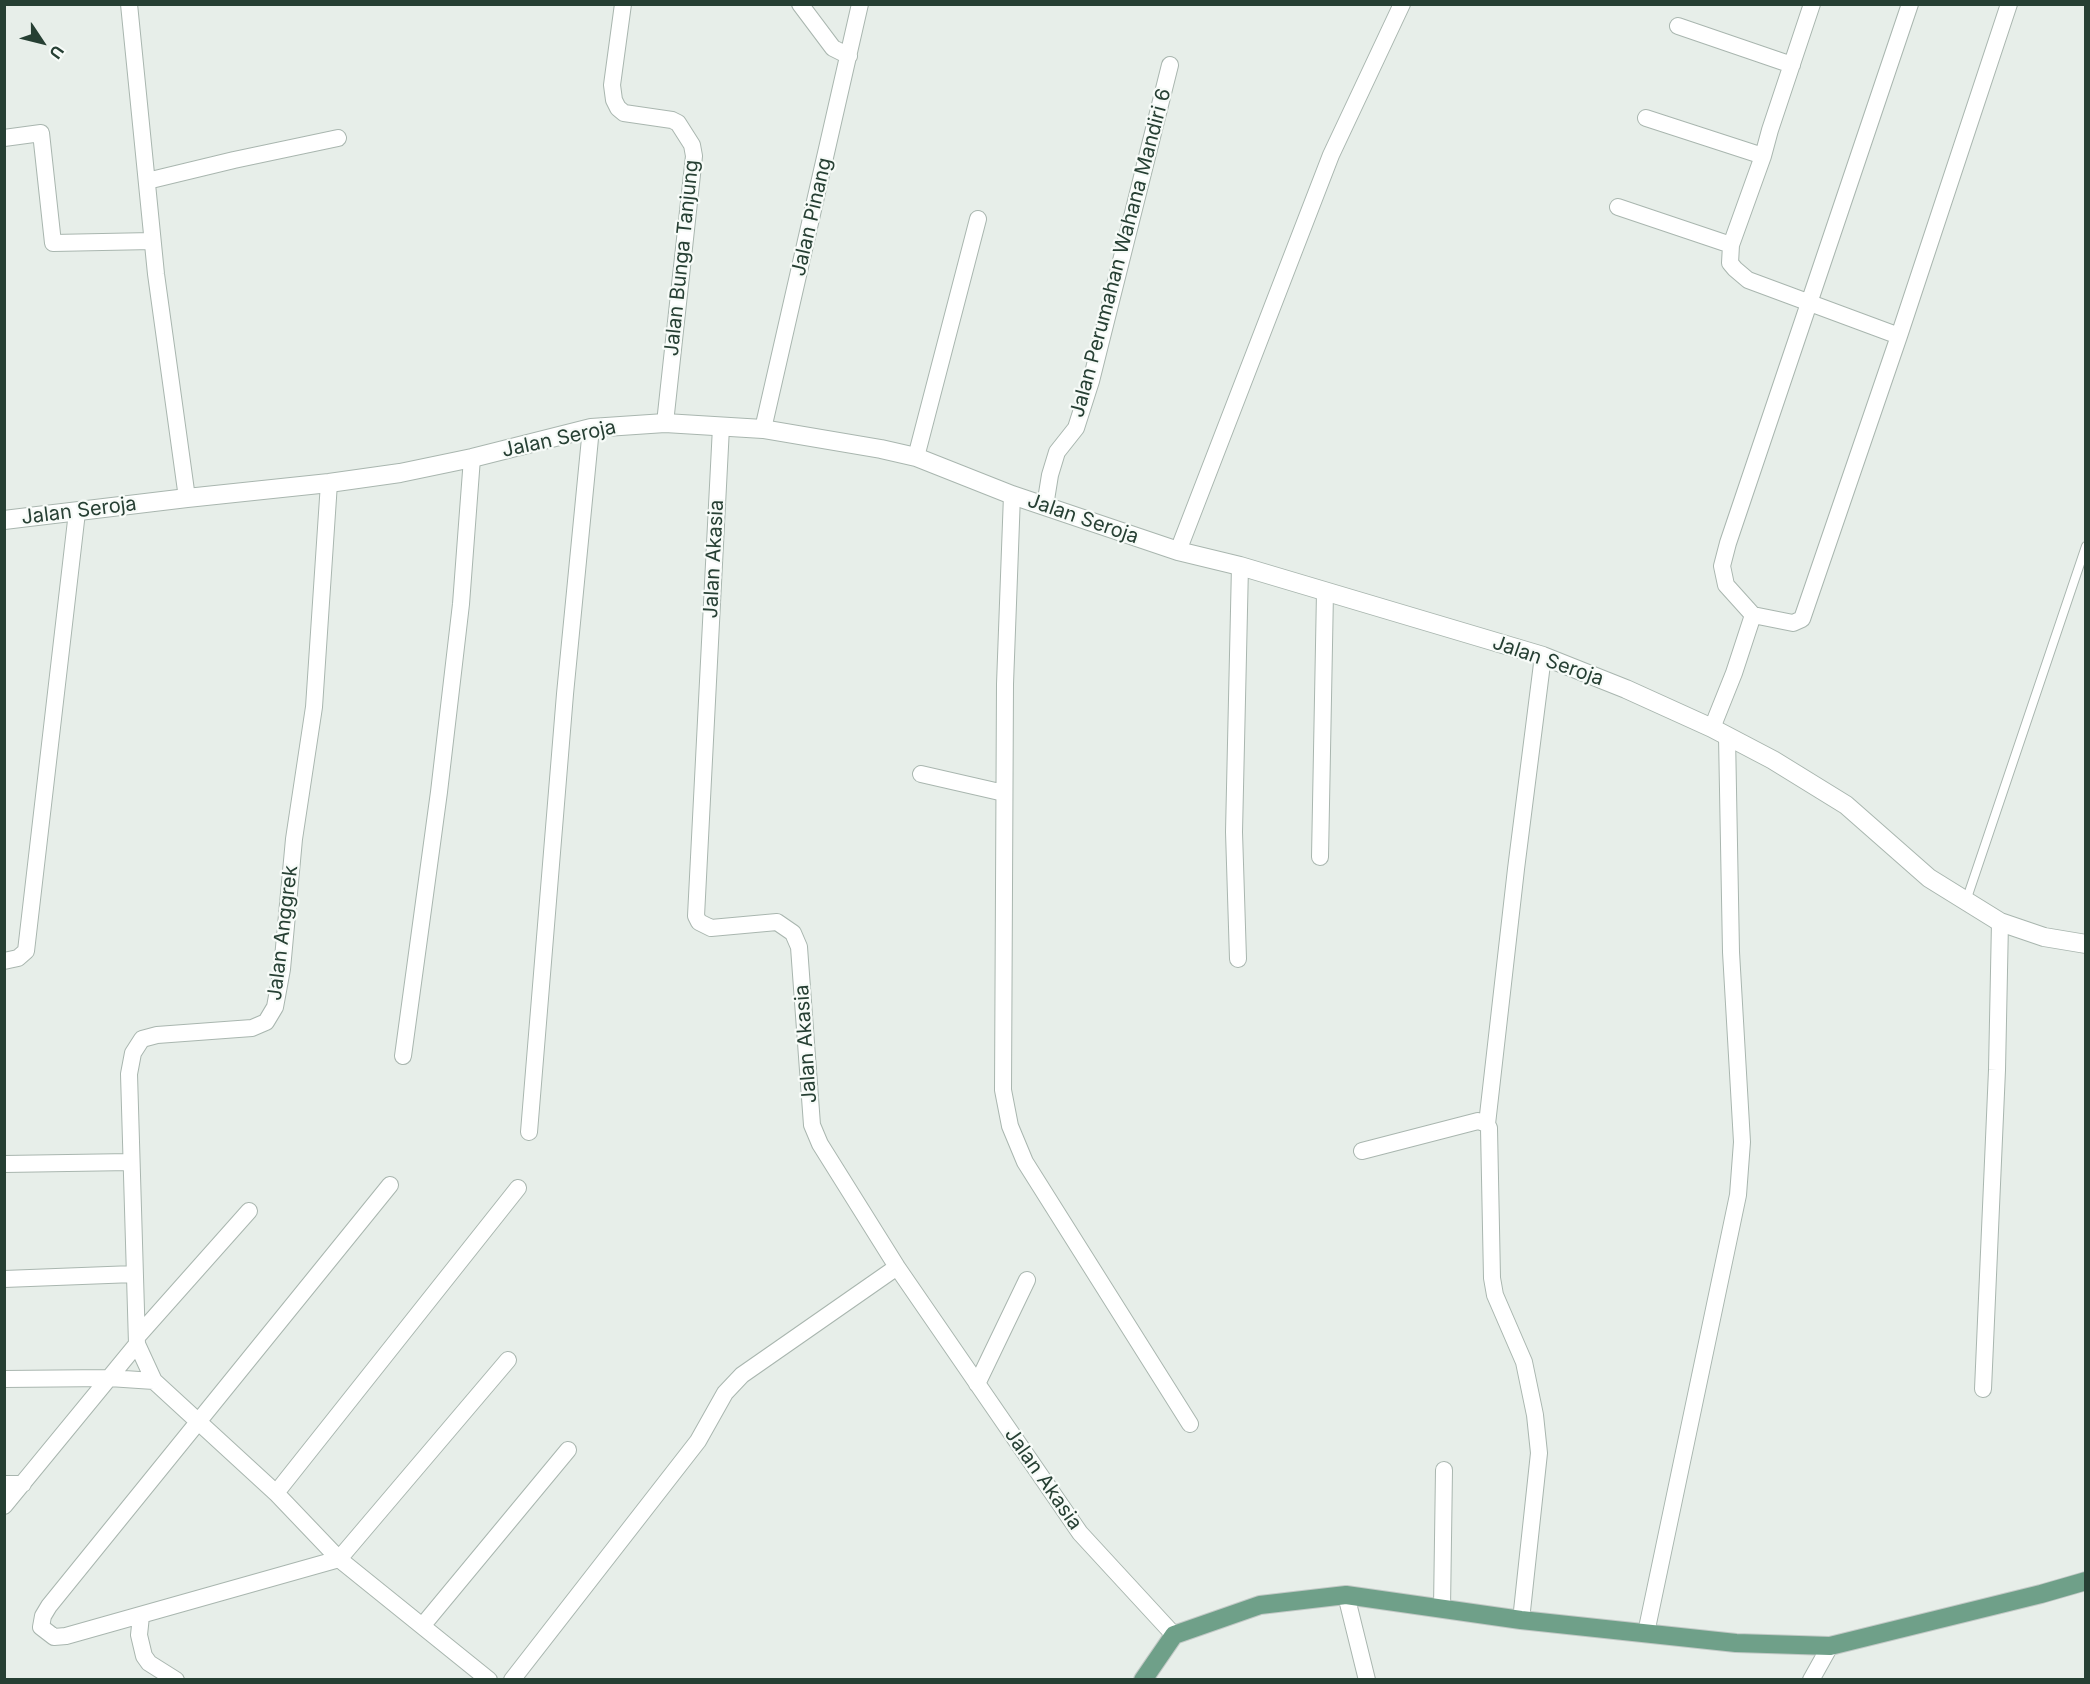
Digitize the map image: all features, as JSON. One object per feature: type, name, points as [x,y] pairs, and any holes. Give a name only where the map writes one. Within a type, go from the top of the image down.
[{"type":"main road","points":[[1143,1680],[1174,1635],[1260,1605],[1346,1595],[1521,1620],[1736,1643],[1830,1646],[2085,1581]]},
{"type":"street","points":[[129,4],[152,241],[187,498]]},
{"type":"street","name":"Jalan Bunga Tanjung","points":[[623,4],[612,85],[614,100],[624,113],[672,120],[678,123],[692,145],[694,156],[665,423]]},
{"type":"street","points":[[800,4],[833,48],[849,56]]},
{"type":"street","name":"Jalan Pinang","points":[[763,429],[860,4]]},
{"type":"street","points":[[1178,551],[1331,156],[1402,4]]},
{"type":"street","points":[[1812,4],[1763,156],[1731,244],[1730,263],[1748,280],[1899,336]]},
{"type":"street","points":[[1910,4],[1808,303],[1722,566],[1726,585],[1753,615],[1793,623],[1802,619],[2009,4]]},
{"type":"street","points":[[1678,26],[1792,65]]},
{"type":"street","name":"Jalan Perumahan Wahana Mandiri 6","points":[[1045,506],[1050,475],[1057,452],[1076,428],[1091,381],[1170,65]]},
{"type":"street","points":[[1646,118],[1763,156]]},
{"type":"street","points":[[4,138],[41,133],[53,243],[152,241]]},
{"type":"street","points":[[147,181],[338,138]]},
{"type":"street","points":[[1618,207],[1731,244]]},
{"type":"street","points":[[916,457],[978,219]]},
{"type":"street","name":"Jalan Seroja","points":[[4,520],[400,473],[472,458],[591,428],[665,423],[763,429],[881,449],[916,457],[1012,495],[1178,551],[1240,566],[1543,656],[1626,689],[1773,760],[1846,805],[1929,878],[2000,922],[2044,937],[2085,945]]},
{"type":"street","name":"Jalan Akasia","points":[[721,427],[696,916],[699,922],[711,928],[777,922],[793,933],[799,946],[812,1125],[820,1144],[897,1267],[1080,1533],[1174,1635]]},
{"type":"street","points":[[529,1132],[565,694],[591,428]]},
{"type":"street","points":[[403,1056],[449,710],[461,604],[472,458]]},
{"type":"street","name":"Jalan Anggrek","points":[[137,1340],[129,1074],[133,1053],[142,1039],[156,1035],[252,1028],[266,1022],[275,1007],[282,969],[294,839],[314,708],[329,483]]},
{"type":"street","points":[[1012,495],[1005,684],[1003,1090],[1010,1126],[1024,1162],[1190,1424]]},
{"type":"street","points":[[4,961],[18,958],[26,951],[77,512]]},
{"type":"street","points":[[1238,959],[1234,831],[1240,566]]},
{"type":"street","points":[[1320,857],[1324,592]]},
{"type":"street","points":[[1646,1633],[1738,1195],[1742,1142],[1719,732],[1734,673],[1753,615]]},
{"type":"street","points":[[1521,1620],[1539,1453],[1535,1414],[1524,1362],[1495,1295],[1492,1278],[1492,1188],[1487,1124],[1543,656]]},
{"type":"street","points":[[921,774],[1004,793]]},
{"type":"street","points":[[1983,1389],[1997,1070],[2000,922]]},
{"type":"street","points":[[1362,1151],[1478,1121],[1487,1124]]},
{"type":"street","points":[[4,1164],[131,1162]]},
{"type":"street","points":[[390,1185],[49,1606],[43,1616],[41,1627],[46,1633],[58,1638],[339,1559],[508,1360]]},
{"type":"street","points":[[276,1493],[518,1188]]},
{"type":"street","points":[[4,1506],[109,1378],[137,1340],[249,1211]]},
{"type":"street","points":[[513,1680],[698,1441],[725,1393],[742,1375],[783,1344],[897,1267]]},
{"type":"street","points":[[4,1279],[134,1274]]},
{"type":"street","points":[[977,1384],[1027,1280]]},
{"type":"street","points":[[137,1340],[154,1381],[276,1493],[339,1559],[423,1625],[477,1676]]},
{"type":"street","points":[[4,1379],[109,1378],[154,1381]]},
{"type":"street","points":[[423,1625],[568,1450]]},
{"type":"street","points":[[1442,1608],[1444,1470]]},
{"type":"street","points":[[4,1484],[23,1484]]},
{"type":"street","points":[[1346,1595],[1367,1680]]},
{"type":"street","points":[[141,1616],[139,1635],[144,1656],[149,1663],[176,1680]]},
{"type":"street","points":[[1811,1680],[1830,1646]]},
{"type":"lane","points":[[1966,901],[2085,546]]}]
